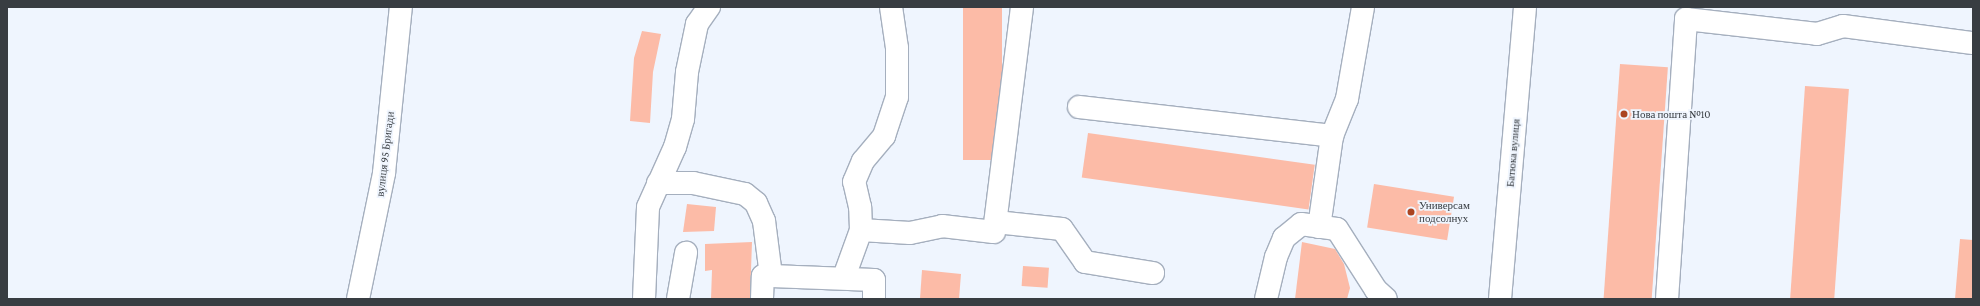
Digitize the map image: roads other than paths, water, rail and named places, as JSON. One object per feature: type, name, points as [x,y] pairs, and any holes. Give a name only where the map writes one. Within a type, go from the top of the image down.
[{"type":"street","name":"вулиця 95 Бригади","points":[[358,299],[384,174],[401,7]]},
{"type":"street","points":[[644,299],[648,207],[675,147],[683,119],[687,72],[697,24],[708,7]]},
{"type":"street","points":[[844,277],[860,230],[860,207],[854,182],[863,161],[884,136],[897,96],[898,48],[891,7]]},
{"type":"street","points":[[860,230],[910,233],[942,226],[994,232],[1022,7]]},
{"type":"street","points":[[1319,227],[1332,136],[1346,99],[1363,7]]},
{"type":"street","name":"Батюка вулиця","points":[[1500,299],[1525,7]]},
{"type":"street","points":[[1667,299],[1686,19],[1817,34],[1843,26],[1973,43]]},
{"type":"street","points":[[1079,107],[1332,136]]},
{"type":"street","points":[[658,182],[693,184],[745,194],[756,203],[764,221],[771,276]]},
{"type":"street","points":[[996,222],[1062,229],[1085,262],[1153,273]]},
{"type":"street","points":[[1266,299],[1284,238],[1301,224],[1337,229],[1376,290],[1386,299]]},
{"type":"street","points":[[678,299],[686,253]]},
{"type":"street","points":[[762,299],[763,276],[844,277],[874,280],[874,299]]},
{"type":"place","name":"Нова пошта №10","points":[[1624,114]]},
{"type":"place","name":"Универсам подсолнух","points":[[1411,212]]}]
